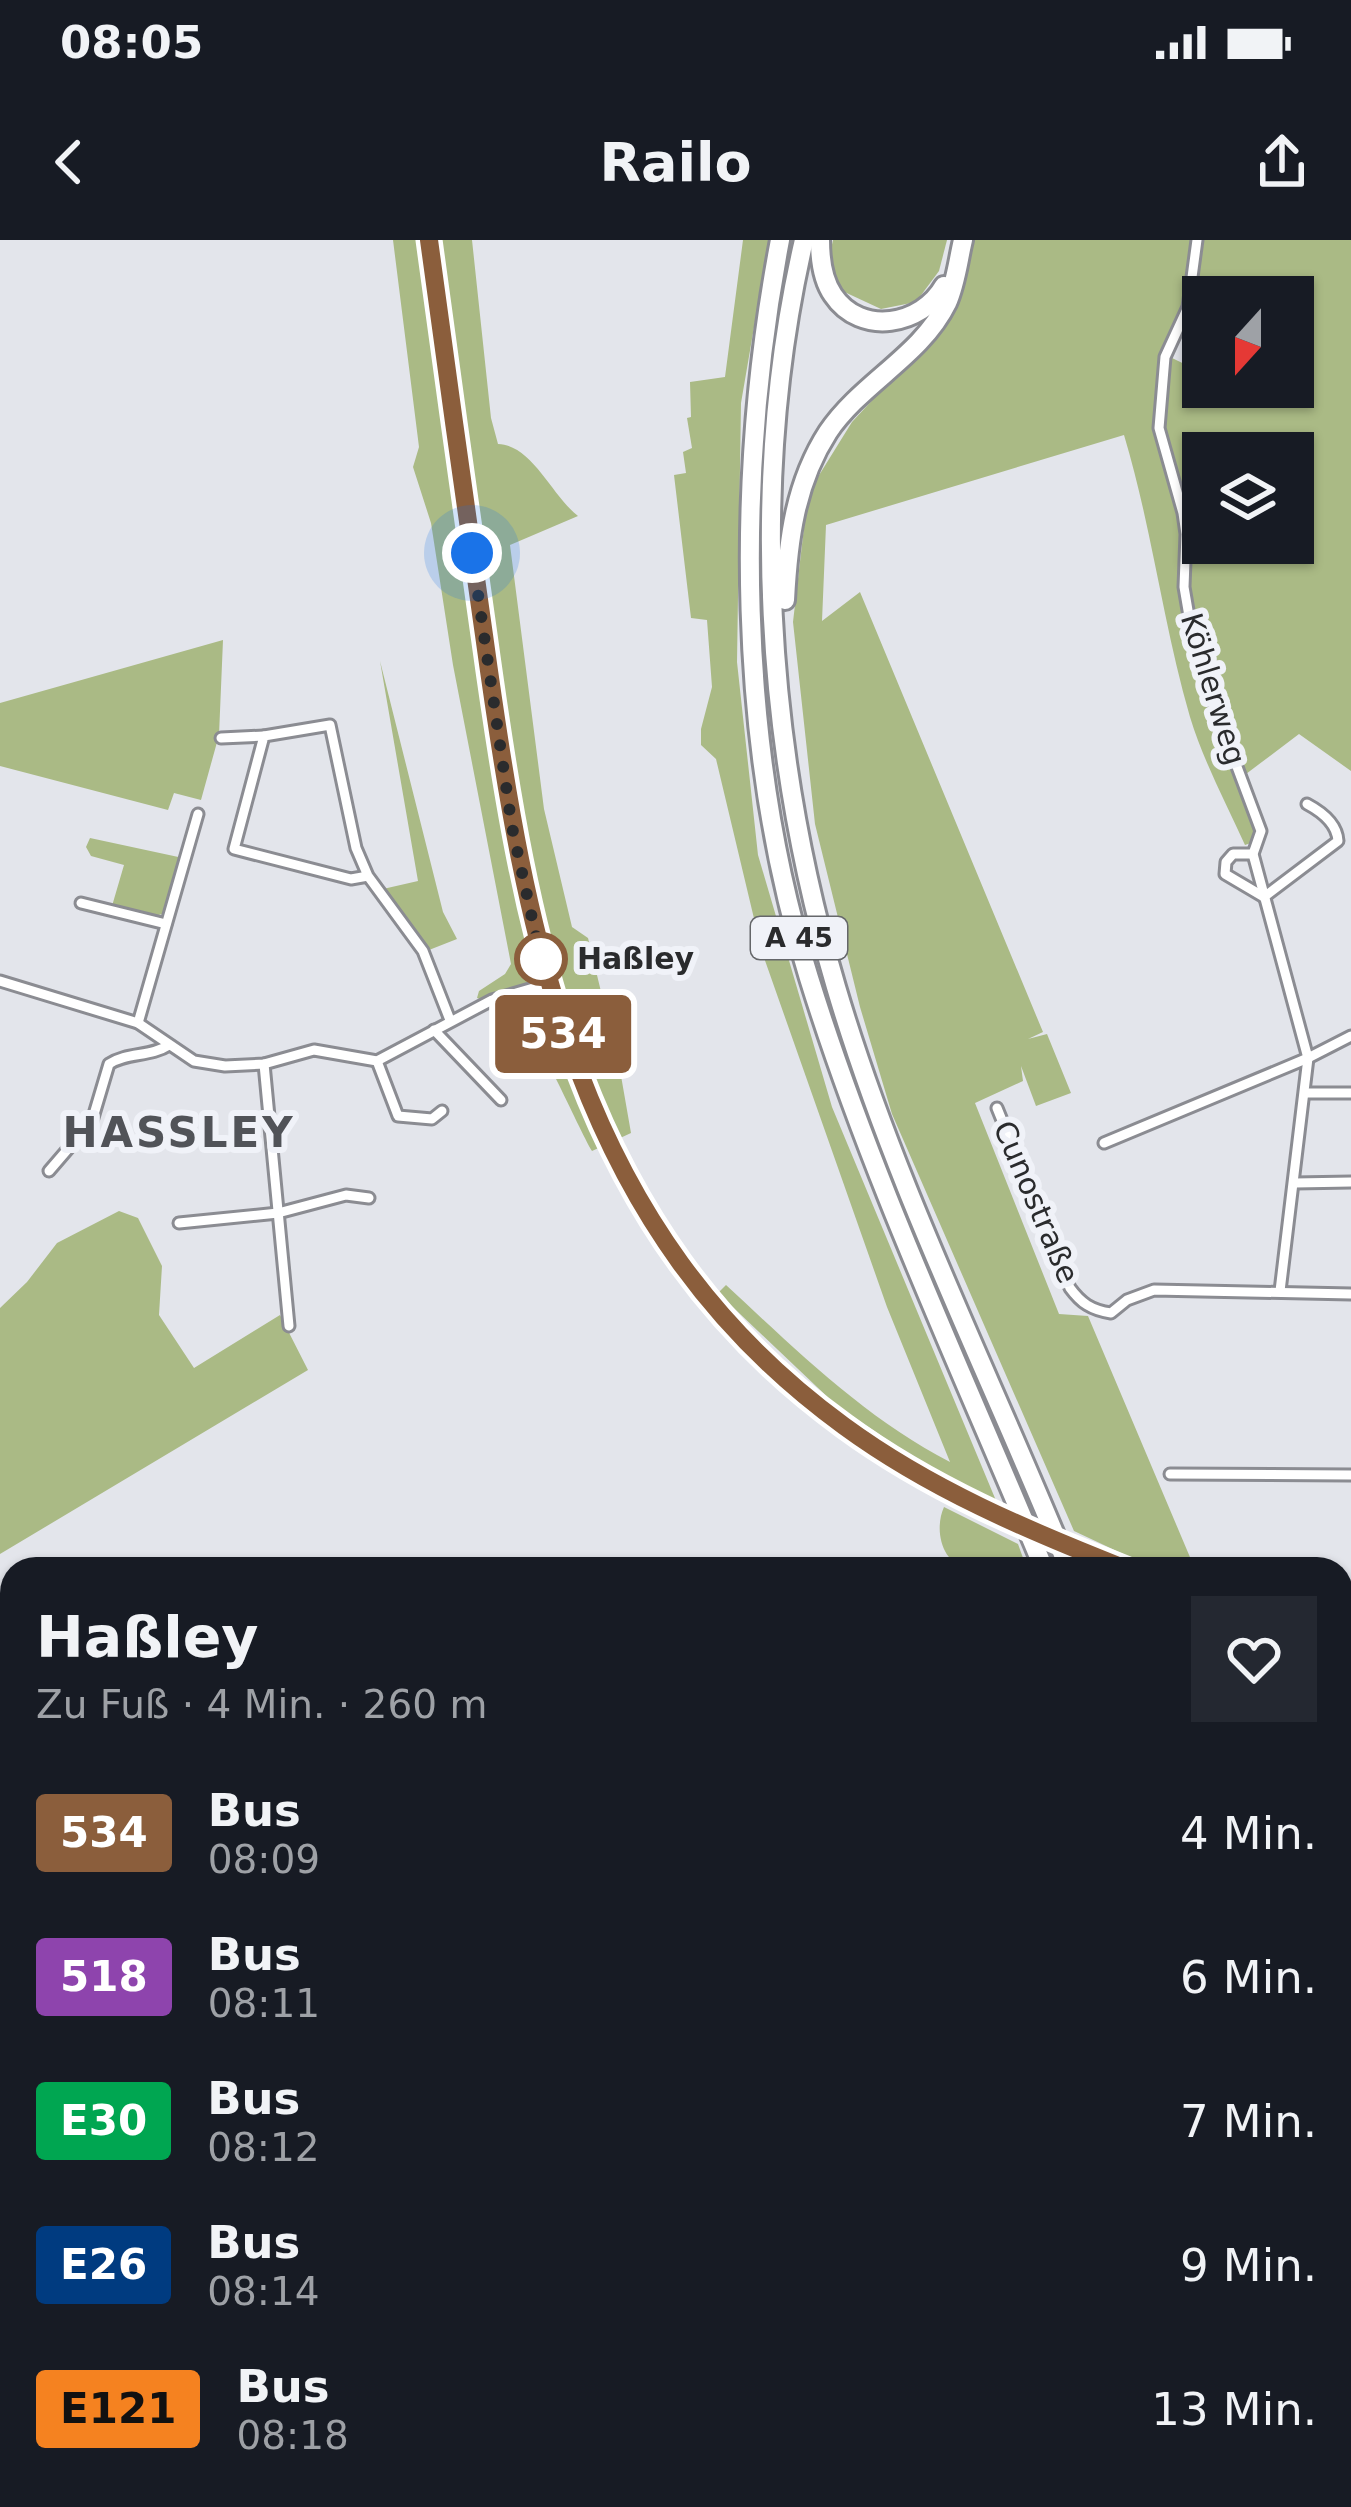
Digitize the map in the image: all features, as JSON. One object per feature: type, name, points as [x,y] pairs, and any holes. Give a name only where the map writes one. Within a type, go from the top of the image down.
[{"type":"highway","name":"A 45","points":[[780,240],[760,370],[750,545],[753,644],[773,823],[808,974],[860,1130],[1039,1557]]},
{"type":"highway","name":"A 45","points":[[804,240],[788,324],[773,525],[775,634],[796,818],[836,987],[882,1121],[1064,1557]]},
{"type":"highway","points":[[820,240],[821,265],[831,294],[845,308],[876,322],[907,319],[920,312],[939,295],[956,266]]},
{"type":"highway","points":[[775,634],[785,605],[793,518],[818,448],[844,411],[937,319],[953,286],[963,240]]},
{"type":"main road","points":[[429,240],[519,861],[547,984],[605,1135],[662,1234],[710,1300],[778,1371],[841,1424],[900,1464],[979,1507],[1096,1557]]},
{"type":"street","name":"Köhlerweg","points":[[1197,240],[1188,307],[1165,357],[1159,428],[1183,514],[1184,587],[1190,622],[1212,700],[1261,831],[1252,854],[1308,1058],[1280,1291]]},
{"type":"street","points":[[221,738],[330,725],[356,848],[368,876],[423,951],[450,1021]]},
{"type":"street","points":[[264,736],[235,849],[351,879],[368,876]]},
{"type":"street","points":[[1264,897],[1338,841],[1322,812],[1306,804]]},
{"type":"street","points":[[138,1023],[198,814]]},
{"type":"street","name":"Köhlerweg","points":[[1252,854],[1233,854],[1225,874],[1264,897]]},
{"type":"street","points":[[81,903],[166,924]]},
{"type":"street","points":[[0,981],[138,1023],[209,1064],[264,1064],[314,1050],[377,1061],[492,1000],[547,984]]},
{"type":"street","points":[[434,1030],[501,1100]]},
{"type":"street","points":[[1104,1143],[1351,1036]]},
{"type":"street","points":[[49,1171],[92,1121],[109,1064],[169,1045]]},
{"type":"street","points":[[377,1061],[398,1116],[432,1119],[442,1111]]},
{"type":"street","points":[[264,1064],[289,1326]]},
{"type":"street","points":[[1305,1093],[1351,1093]]},
{"type":"street","name":"Cunostraße","points":[[997,1108],[1070,1288],[1080,1302],[1111,1312],[1154,1290],[1351,1294]]},
{"type":"street","points":[[1294,1183],[1351,1183]]},
{"type":"street","points":[[179,1223],[278,1213],[346,1195],[369,1198]]},
{"type":"street","points":[[1170,1474],[1351,1475]]},
{"type":"green space","points":[[393,240],[472,240],[491,418],[498,444],[531,462],[578,516],[510,545],[544,809],[572,927],[588,938],[631,1133],[592,1151],[521,1018],[477,998],[511,964],[453,665],[431,523],[413,467],[419,447]]},
{"type":"green space","points":[[743,240],[769,240],[741,403],[737,662],[758,855],[832,1107],[997,1503],[944,1478],[837,1406],[718,1293],[726,1285],[860,1404],[950,1462],[887,1307],[762,952],[716,759],[701,745],[712,687],[707,620],[691,618],[674,475],[686,473],[683,452],[692,448],[687,418],[691,417],[690,382],[725,377]]},
{"type":"green space","points":[[833,240],[947,240],[939,271],[916,302],[881,309],[838,289],[828,263]]},
{"type":"green space","points":[[974,240],[1193,240],[1189,276],[1182,276],[1182,314],[1160,356],[1156,426],[1179,514],[1180,584],[1258,831],[1254,842],[1245,845],[1190,717],[1124,435],[826,525],[822,621],[860,592],[1043,1032],[1028,1039],[1047,1034],[1071,1093],[1036,1106],[1021,1066],[1023,1081],[975,1103],[1059,1314],[1088,1316],[1190,1557],[1129,1557],[1074,1531],[892,1114],[860,1007],[815,824],[793,622],[808,493],[852,422],[955,311]]},
{"type":"green space","points":[[1204,240],[1351,240],[1351,771],[1299,734],[1246,774],[1204,658],[1189,580],[1189,564],[1314,564],[1314,432],[1182,432],[1182,498],[1163,402],[1172,358],[1182,363],[1182,408],[1314,408],[1314,276],[1199,276]]},
{"type":"green space","points":[[223,640],[219,735],[201,800],[174,793],[168,810],[0,766],[0,703]]},
{"type":"green space","points":[[380,661],[443,912],[457,939],[429,950],[383,889],[418,881]]},
{"type":"green space","points":[[90,838],[183,858],[167,913],[154,916],[112,906],[124,865],[91,856],[86,847]]},
{"type":"green space","points":[[119,1211],[138,1218],[162,1266],[159,1315],[194,1368],[280,1315],[308,1370],[0,1554],[0,1308],[57,1243]]},
{"type":"green space","points":[[944,1507],[1018,1544],[1023,1557],[949,1557],[940,1535]]},
{"type":"bus line","name":"534","points":[[429,240],[519,861],[547,984],[605,1135],[684,1267],[743,1337],[808,1397],[869,1444],[941,1488],[1097,1557]]},
{"type":"place","name":"Haßley","points":[[541,959]]},
{"type":"district","name":"HASSLEY","points":[[179,1132]]},
{"type":"route","points":[[472,553],[512,827],[541,959]]}]
